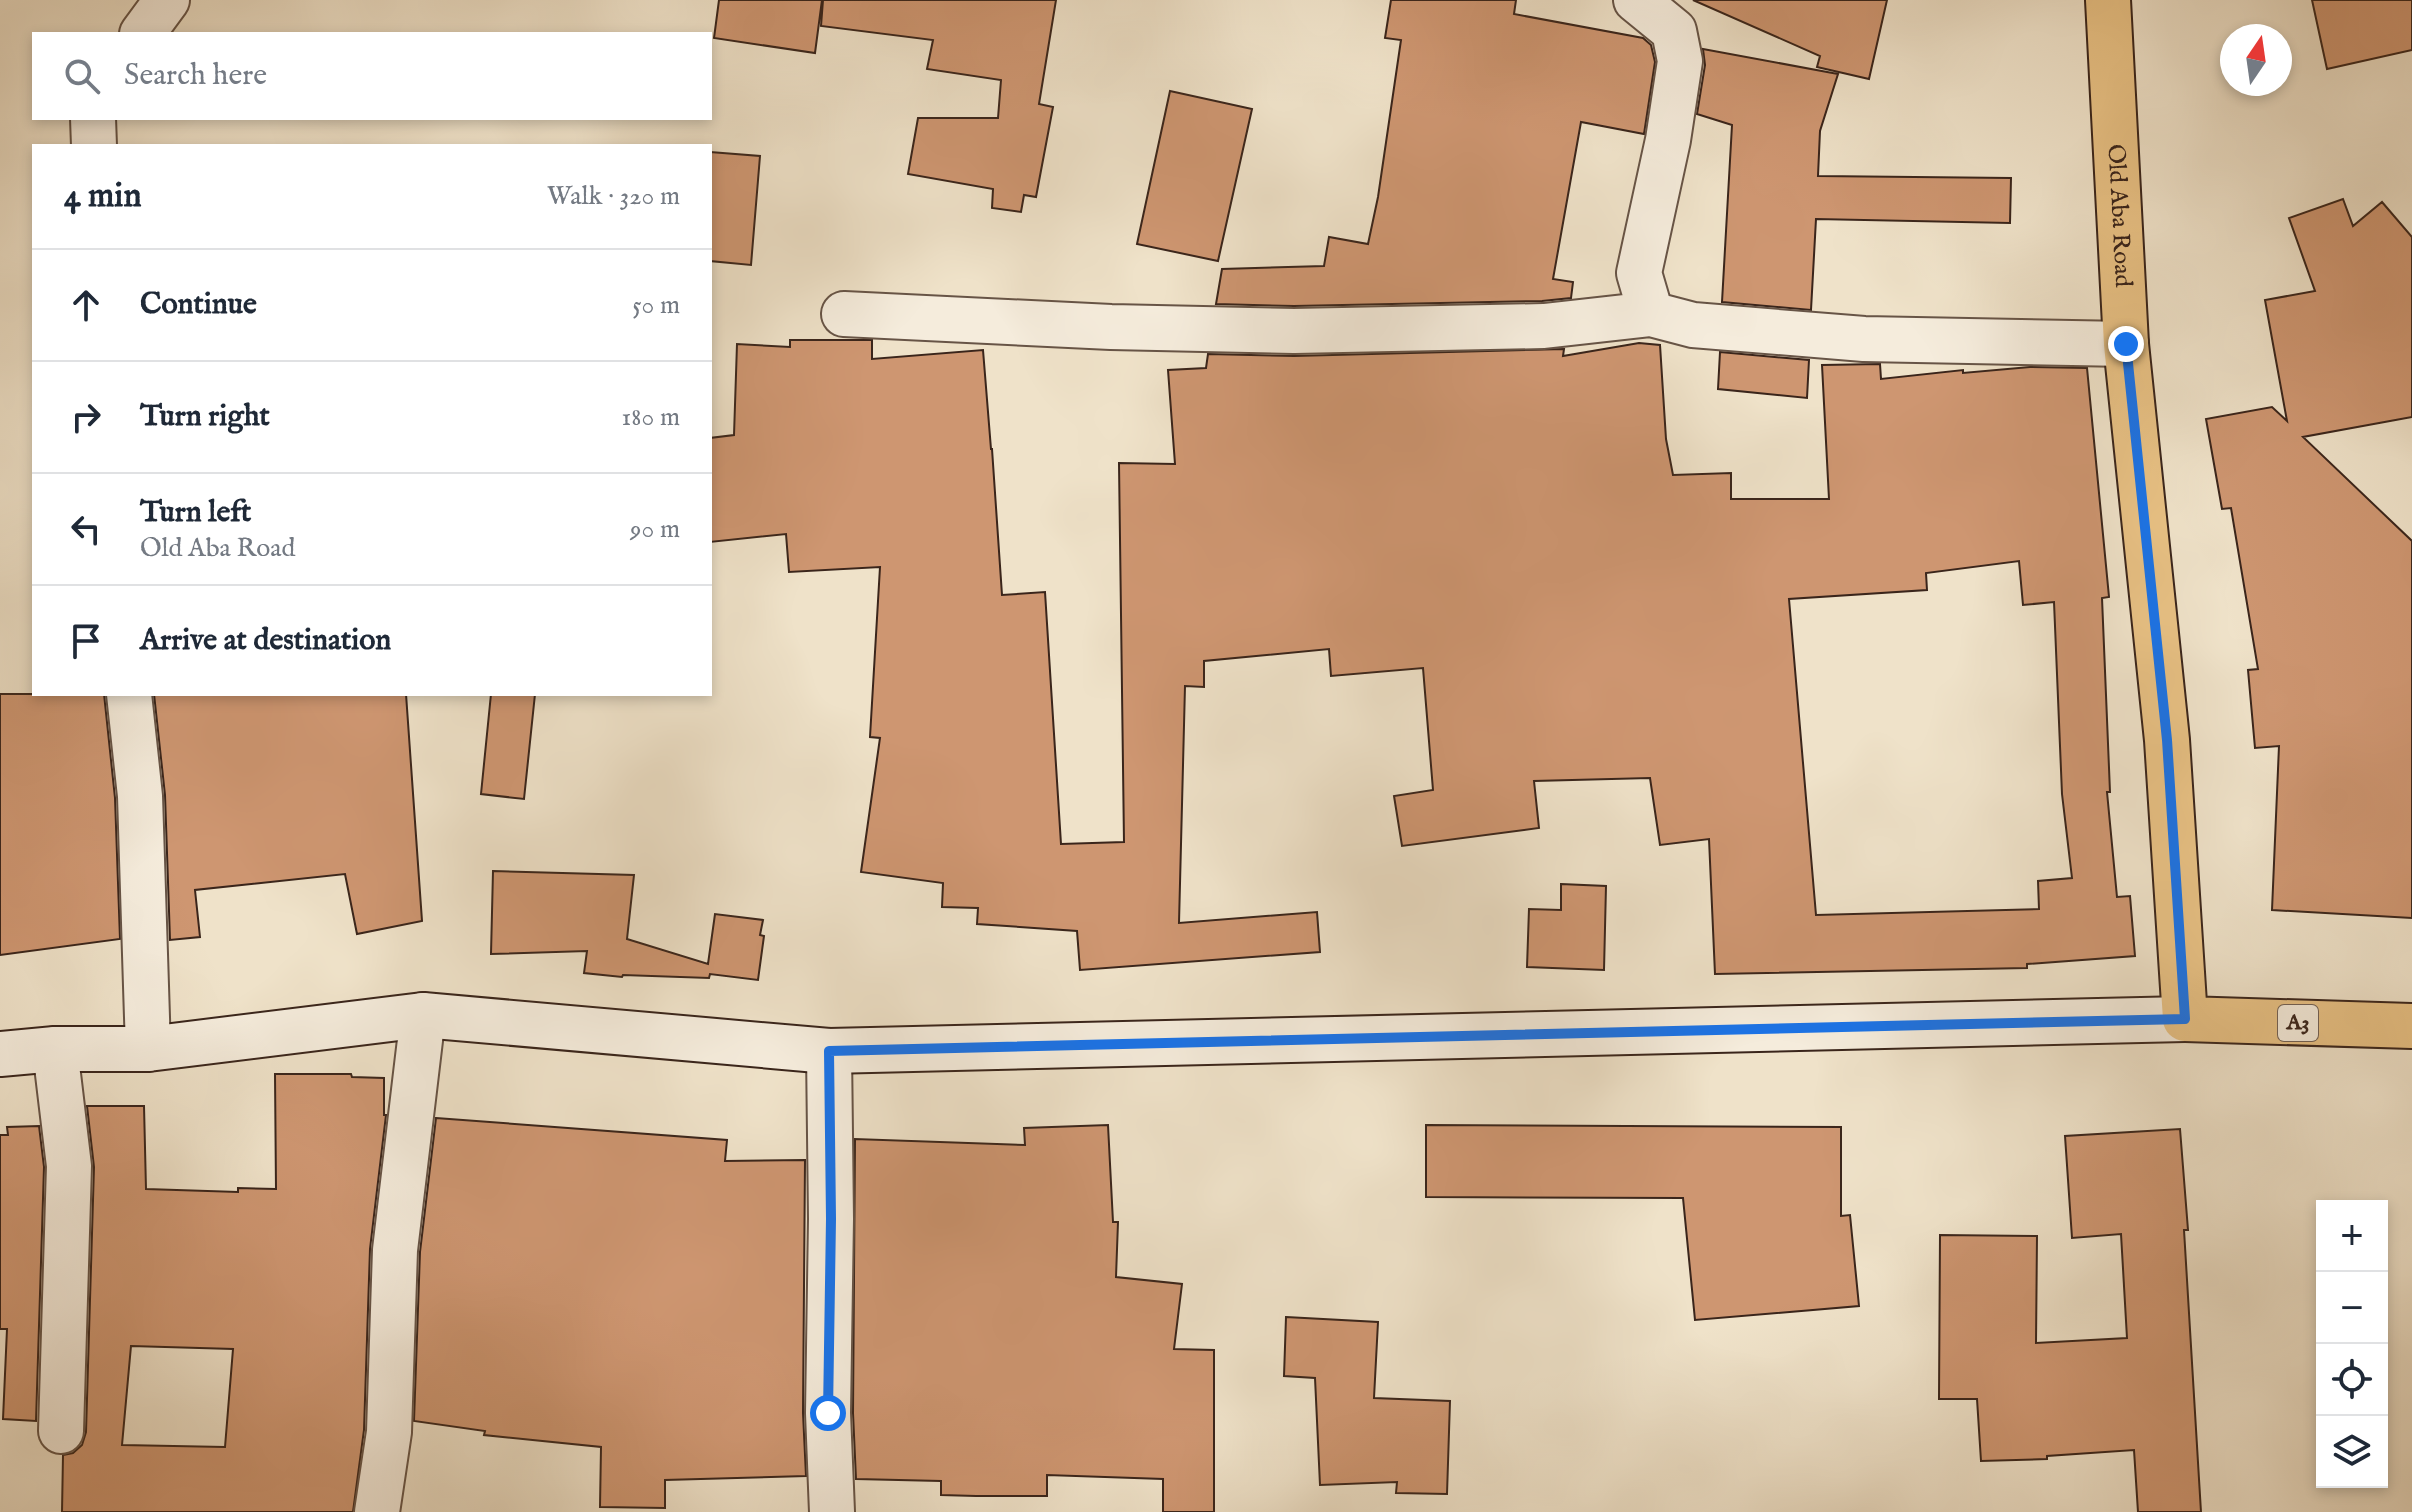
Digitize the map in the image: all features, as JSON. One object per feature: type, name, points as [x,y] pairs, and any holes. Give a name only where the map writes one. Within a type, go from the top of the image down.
[{"type":"main road","name":"Old Aba Road","points":[[2108,0],[2126,344],[2167,740],[2185,1019]]},
{"type":"main road","name":"A3","points":[[2185,1019],[2412,1026]]},
{"type":"street","points":[[143,32],[167,0]]},
{"type":"street","points":[[1636,0],[1674,31],[1680,61],[1668,140],[1639,273],[1651,314]]},
{"type":"street","points":[[93,120],[94,144]]},
{"type":"street","points":[[844,314],[1111,327],[1294,331],[1544,326],[1651,314],[1693,325],[1864,339],[2126,344]]},
{"type":"street","points":[[129,696],[140,796],[148,1049]]},
{"type":"street","points":[[0,1054],[55,1049],[148,1049],[423,1015],[829,1051],[2185,1019]]},
{"type":"street","points":[[377,1512],[389,1432],[395,1250],[423,1015]]},
{"type":"street","points":[[55,1049],[69,1166],[61,1431]]},
{"type":"street","points":[[829,1051],[831,1219],[828,1413],[832,1512]]},
{"type":"building","points":[[719,0],[822,0],[815,53],[714,38]]},
{"type":"building","points":[[823,0],[1056,0],[1039,104],[1053,107],[1036,197],[1024,195],[1021,212],[992,208],[993,189],[908,174],[918,118],[998,118],[1001,80],[927,69],[933,40],[821,26]]},
{"type":"building","points":[[1391,0],[1516,0],[1514,14],[1643,38],[1651,45],[1655,62],[1644,134],[1581,122],[1553,279],[1573,282],[1571,298],[1294,306],[1216,304],[1222,269],[1324,266],[1329,237],[1368,244],[1401,40],[1385,38]]},
{"type":"building","points":[[1693,0],[1887,0],[1869,79],[1817,67],[1820,56]]},
{"type":"building","points":[[2312,0],[2412,0],[2412,50],[2327,69]]},
{"type":"building","points":[[1703,49],[1838,74],[1820,131],[1818,176],[2011,178],[2010,223],[1816,219],[1811,310],[1722,302],[1732,125],[1697,114],[1705,65]]},
{"type":"building","points":[[1170,91],[1252,109],[1218,261],[1137,244]]},
{"type":"building","points":[[712,152],[760,156],[751,265],[712,261]]},
{"type":"building","points":[[2343,199],[2353,226],[2382,202],[2412,237],[2412,417],[2303,437],[2412,541],[2412,918],[2272,910],[2279,746],[2255,748],[2248,670],[2258,669],[2231,508],[2222,509],[2206,419],[2272,407],[2287,421],[2265,300],[2315,291],[2289,218]]},
{"type":"building","points":[[790,340],[872,340],[872,359],[983,350],[1002,595],[1045,592],[1061,844],[1124,842],[1119,463],[1175,464],[1168,370],[1206,368],[1208,354],[1294,356],[1564,349],[1563,356],[1639,343],[1660,345],[1666,439],[1673,475],[1731,473],[1731,499],[1829,499],[1822,365],[1880,364],[1881,379],[1963,370],[1963,373],[2030,367],[2087,368],[2109,597],[2102,598],[2110,792],[2107,792],[2117,897],[2130,896],[2135,956],[2027,964],[2027,968],[1715,974],[1709,839],[1660,845],[1650,778],[1534,781],[1539,828],[1402,846],[1394,796],[1433,790],[1423,668],[1331,676],[1329,649],[1204,661],[1204,687],[1185,686],[1179,923],[1317,912],[1320,952],[1080,970],[1077,931],[977,924],[978,908],[942,907],[943,883],[861,872],[880,738],[870,737],[880,567],[789,572],[786,534],[712,542],[712,438],[734,435],[737,344],[790,347]],"holes":[[[2019,561],[2023,605],[2054,602],[2062,794],[2072,878],[2038,881],[2039,909],[1816,915],[1789,599],[1927,590],[1926,573]]]},
{"type":"building","points":[[1720,352],[1809,360],[1807,398],[1718,389]]},
{"type":"building","points":[[0,694],[104,696],[115,798],[120,939],[0,955]]},
{"type":"building","points":[[154,696],[406,696],[422,921],[357,934],[345,874],[195,890],[200,937],[170,940],[165,795]]},
{"type":"building","points":[[491,696],[535,696],[524,799],[481,794]]},
{"type":"building","points":[[493,871],[634,875],[627,939],[708,964],[715,914],[763,920],[758,980],[710,974],[709,978],[622,977],[584,973],[587,951],[491,954]]},
{"type":"building","points":[[1561,884],[1606,886],[1604,970],[1527,967],[1529,909],[1561,910]]},
{"type":"building","points":[[275,1074],[351,1074],[352,1077],[384,1078],[386,1115],[370,1249],[364,1430],[353,1512],[62,1512],[63,1455],[73,1453],[82,1445],[86,1432],[94,1167],[87,1106],[144,1106],[146,1189],[238,1192],[238,1188],[276,1189]],"holes":[[[131,1346],[233,1349],[225,1447],[122,1445]]]},
{"type":"building","points":[[436,1118],[727,1140],[725,1161],[805,1160],[803,1413],[806,1476],[665,1480],[665,1508],[600,1507],[601,1447],[484,1435],[485,1431],[414,1421],[420,1252]]},
{"type":"building","points":[[1108,1125],[1113,1222],[1118,1222],[1116,1277],[1182,1284],[1174,1349],[1214,1350],[1214,1512],[1163,1512],[1163,1479],[1047,1475],[1047,1496],[976,1496],[941,1495],[941,1481],[856,1479],[853,1413],[855,1139],[1025,1145],[1024,1128]]},
{"type":"building","points":[[1426,1125],[1841,1127],[1841,1216],[1850,1215],[1859,1306],[1695,1320],[1683,1198],[1426,1197]]},
{"type":"building","points":[[39,1126],[44,1167],[36,1421],[3,1419],[7,1329],[0,1329],[0,1135],[8,1135],[7,1127]]},
{"type":"building","points":[[2180,1129],[2188,1230],[2184,1230],[2201,1512],[2138,1512],[2134,1450],[2047,1456],[2047,1459],[1981,1461],[1977,1399],[1939,1399],[1940,1235],[2037,1236],[2036,1343],[2127,1338],[2121,1234],[2072,1238],[2065,1136]]},
{"type":"building","points":[[1286,1317],[1378,1322],[1374,1398],[1450,1401],[1447,1494],[1396,1493],[1397,1482],[1320,1485],[1315,1378],[1284,1376]]},
{"type":"route","points":[[828,1413],[831,1219],[829,1051],[2185,1019],[2167,740],[2126,344]]}]
